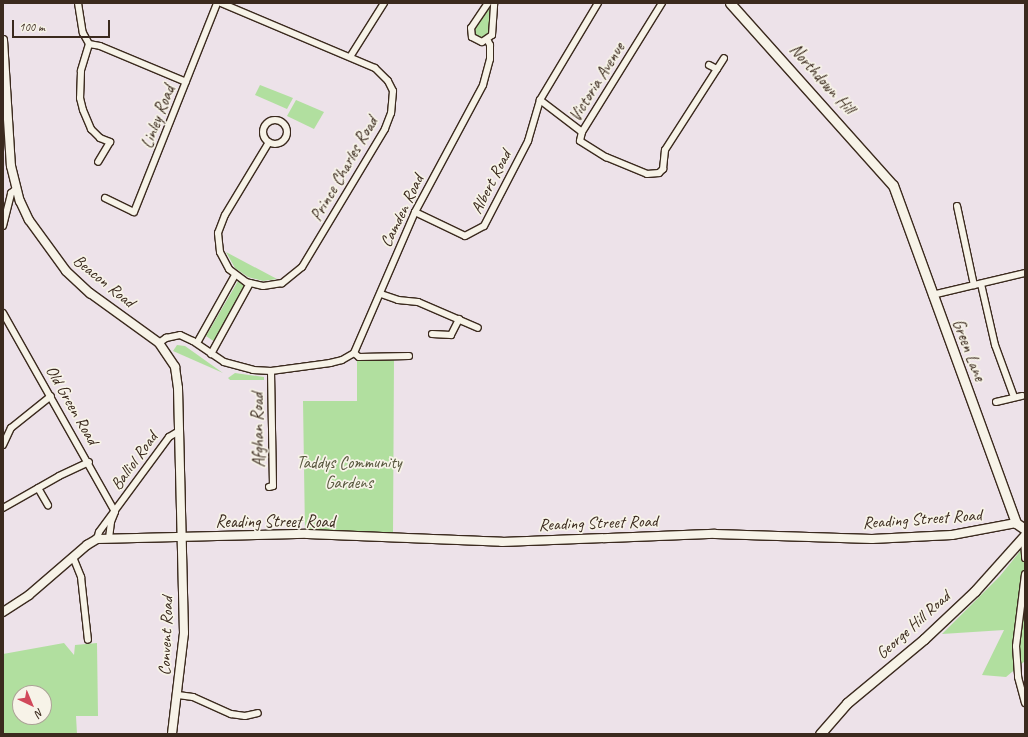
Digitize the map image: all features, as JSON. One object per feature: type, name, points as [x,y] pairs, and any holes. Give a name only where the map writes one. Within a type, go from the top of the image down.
[{"type":"main road","name":"Northdown Hill","points":[[730,3],[889,178]]},
{"type":"main road","name":"Green Lane","points":[[889,178],[899,198],[932,295],[1016,523]]},
{"type":"main road","points":[[1016,523],[1025,533]]},
{"type":"main road","name":"George Hill Road","points":[[820,734],[847,703],[924,639],[975,591],[1025,533]]},
{"type":"street","points":[[78,3],[82,27],[89,44],[81,71],[81,104],[91,129],[100,138],[110,142],[98,162]]},
{"type":"street","name":"Linley Road","points":[[105,198],[134,212],[217,3]]},
{"type":"street","name":"Prince Charles Road","points":[[220,3],[375,68],[388,81],[393,100],[385,129],[302,268],[282,283],[263,286],[250,284],[235,275]]},
{"type":"street","points":[[350,57],[384,3]]},
{"type":"street","points":[[488,3],[471,28],[475,39],[482,42],[488,41],[493,33],[494,3]]},
{"type":"street","points":[[582,132],[540,100],[598,3]]},
{"type":"street","name":"Victoria Avenue","points":[[662,3],[582,132],[580,141],[606,157],[647,174],[659,173],[663,169],[665,150],[724,58]]},
{"type":"street","name":"Beacon Road","points":[[3,40],[11,166],[16,189],[29,220],[66,271],[90,293],[159,343],[171,359],[177,377],[181,538]]},
{"type":"street","name":"Camden Road","points":[[354,353],[381,294],[415,212],[483,85],[490,59],[490,45],[488,41]]},
{"type":"street","points":[[89,44],[100,46],[186,82]]},
{"type":"street","points":[[710,64],[717,69]]},
{"type":"street","name":"Albert Road","points":[[415,212],[465,236],[484,226],[528,141],[540,100]]},
{"type":"street","points":[[197,343],[235,275],[225,264],[220,252],[220,227],[269,142]]},
{"type":"street","points":[[3,226],[11,193],[16,189]]},
{"type":"street","points":[[957,206],[974,285]]},
{"type":"street","points":[[932,295],[1025,273]]},
{"type":"street","points":[[211,354],[250,284]]},
{"type":"street","points":[[981,284],[995,345],[1014,398]]},
{"type":"street","points":[[381,294],[398,300],[418,302],[478,328]]},
{"type":"street","name":"Old Green Road","points":[[3,313],[89,462],[115,512]]},
{"type":"street","points":[[432,334],[451,335],[460,319]]},
{"type":"street","points":[[159,343],[166,338],[180,335],[197,343],[211,354],[236,366],[271,370],[330,363],[342,360],[354,353],[359,357],[410,356]]},
{"type":"street","name":"Afghan Road","points":[[269,486],[273,486],[271,370]]},
{"type":"street","points":[[3,445],[11,428],[51,396]]},
{"type":"street","points":[[996,402],[1022,396]]},
{"type":"street","name":"Balliol Road","points":[[98,539],[99,532],[169,437],[179,431]]},
{"type":"street","points":[[3,508],[89,462]]},
{"type":"street","points":[[38,488],[48,505]]},
{"type":"street","name":"Balliol Road","points":[[109,539],[110,522],[115,512]]},
{"type":"street","name":"Reading Street Road","points":[[98,539],[307,534],[502,542],[715,534],[872,539],[952,535],[1016,523]]},
{"type":"street","points":[[1025,533],[1025,558]]},
{"type":"street","name":"Convent Road","points":[[172,734],[178,695],[184,633],[181,538]]},
{"type":"street","points":[[3,612],[29,595],[98,539]]},
{"type":"street","points":[[73,558],[81,577],[88,640]]},
{"type":"street","points":[[1025,574],[1016,646],[1018,677],[1025,703]]},
{"type":"street","points":[[178,695],[192,697],[231,714],[245,716],[258,713]]},
{"type":"green space","points":[[490,6],[490,34],[481,39],[475,36],[473,28]]},
{"type":"green space","points":[[260,85],[293,98],[287,109],[255,95]]},
{"type":"green space","points":[[296,100],[324,112],[314,129],[287,116]]},
{"type":"green space","points":[[226,252],[277,279],[263,281],[248,277],[235,268]]},
{"type":"green space","points":[[238,281],[243,283],[244,289],[215,342],[206,336]]},
{"type":"green space","points":[[177,345],[185,346],[223,373],[173,351]]},
{"type":"green space","name":"Taddys Community Gardens","points":[[394,359],[393,537],[305,532],[303,401],[357,401],[357,360]]},
{"type":"green space","points":[[235,373],[264,377],[264,380],[230,380],[228,378]]},
{"type":"green space","points":[[1025,545],[1025,661],[1006,677],[982,675],[1004,630],[942,634],[1000,576]]},
{"type":"green space","points":[[64,643],[74,655],[75,645],[97,643],[98,716],[76,716],[77,734],[3,734],[3,654]]}]
